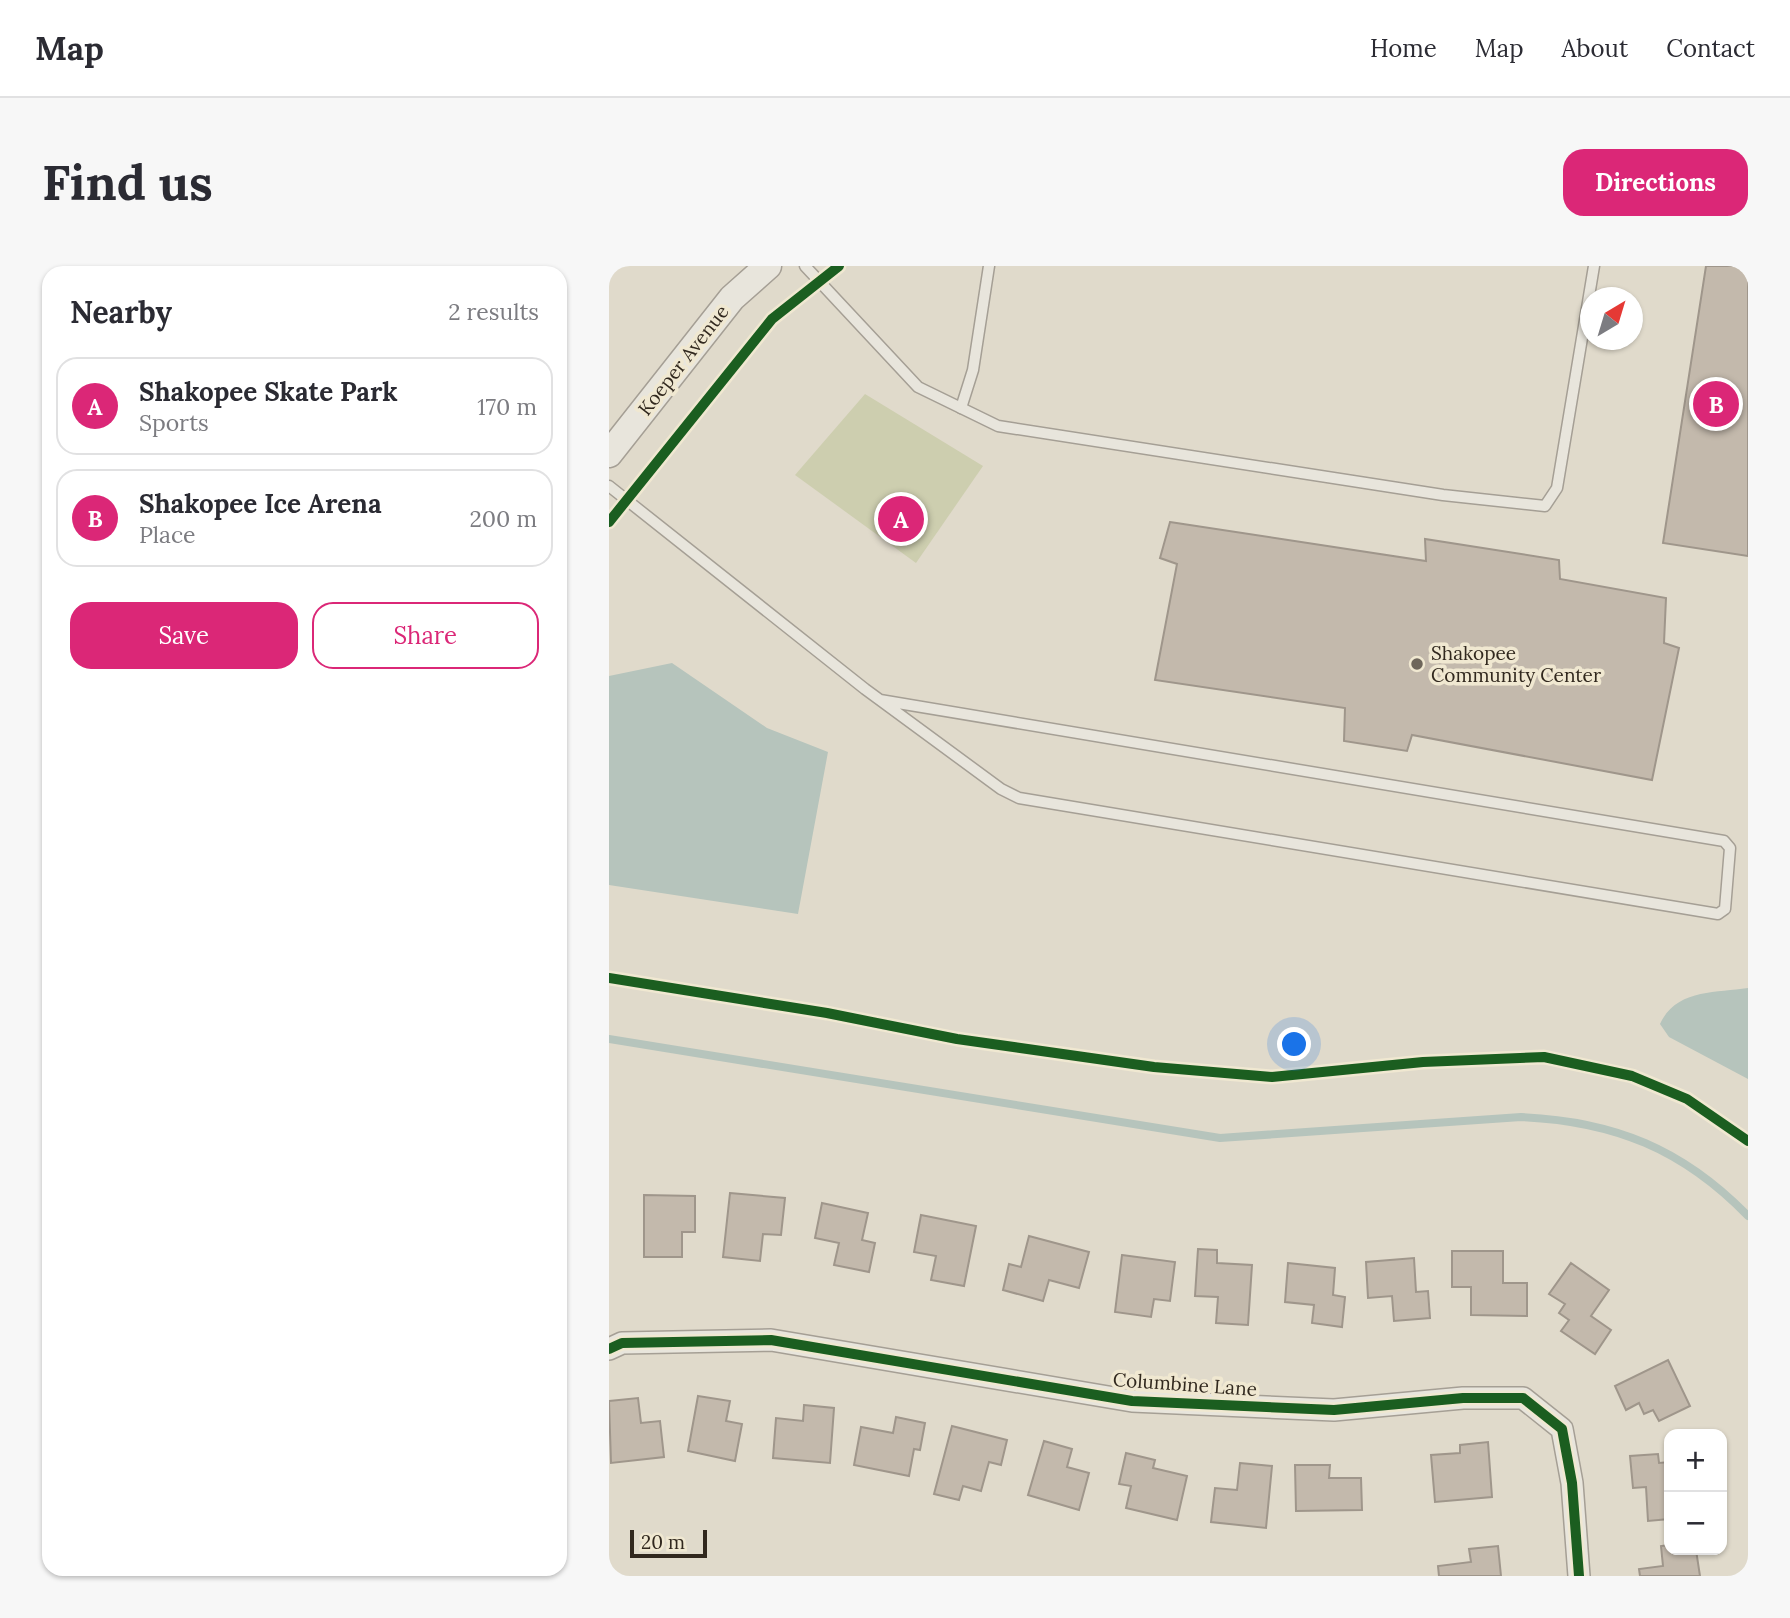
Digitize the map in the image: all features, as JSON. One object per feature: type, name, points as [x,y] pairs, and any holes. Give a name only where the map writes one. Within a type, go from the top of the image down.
[{"type":"street","name":"Koeper Avenue","points":[[609,454],[731,298],[768,266]]},
{"type":"street","name":"Columbine Lane","points":[[609,1349],[622,1343],[771,1340],[1132,1401],[1334,1410],[1463,1398],[1523,1398],[1562,1429],[1572,1483],[1579,1576]]},
{"type":"lane","points":[[805,266],[918,387],[998,426],[1443,495],[1545,506],[1557,488],[1594,266]]},
{"type":"lane","points":[[961,408],[973,370],[989,266]]},
{"type":"lane","points":[[609,486],[880,700],[1001,789],[1019,798],[1718,914],[1725,909],[1730,848],[1724,841],[880,700]]},
{"type":"green space","points":[[865,394],[983,466],[916,563],[795,475]]},
{"type":"shaded area","points":[[672,663],[767,728],[828,752],[798,914],[609,885],[609,676]]},
{"type":"shaded area","points":[[1748,988],[1748,1079],[1669,1037],[1660,1024],[1676,1004],[1686,999],[1710,992]]},
{"type":"building","points":[[1706,266],[1748,266],[1748,556],[1663,543]]},
{"type":"building","name":"Shakopee Community Center","points":[[1170,522],[1426,561],[1425,539],[1559,560],[1560,579],[1666,598],[1664,643],[1679,648],[1652,780],[1412,735],[1407,751],[1344,741],[1345,708],[1155,680],[1177,564],[1160,558]]},
{"type":"building","points":[[730,1193],[785,1198],[781,1235],[763,1234],[760,1261],[723,1257]]},
{"type":"building","points":[[644,1195],[695,1196],[695,1232],[682,1232],[682,1257],[644,1257]]},
{"type":"building","points":[[822,1203],[868,1213],[862,1240],[875,1243],[869,1272],[834,1265],[839,1243],[815,1238]]},
{"type":"building","points":[[921,1215],[976,1226],[964,1286],[931,1280],[936,1256],[914,1252]]},
{"type":"building","points":[[1029,1236],[1089,1252],[1079,1288],[1049,1280],[1043,1301],[1003,1290],[1009,1264],[1021,1267]]},
{"type":"building","points":[[1198,1249],[1217,1250],[1217,1263],[1252,1265],[1248,1325],[1216,1323],[1218,1297],[1195,1296]]},
{"type":"building","points":[[1452,1251],[1503,1251],[1503,1283],[1527,1283],[1527,1316],[1471,1315],[1471,1287],[1452,1287]]},
{"type":"building","points":[[1122,1255],[1175,1262],[1170,1301],[1154,1299],[1151,1317],[1115,1312]]},
{"type":"building","points":[[1414,1258],[1416,1292],[1428,1291],[1430,1318],[1394,1321],[1392,1296],[1368,1298],[1366,1262]]},
{"type":"building","points":[[1288,1263],[1335,1268],[1333,1295],[1345,1297],[1342,1327],[1312,1323],[1314,1305],[1285,1302]]},
{"type":"building","points":[[1571,1263],[1609,1290],[1591,1316],[1611,1330],[1595,1354],[1561,1331],[1569,1320],[1559,1313],[1565,1304],[1549,1294]]},
{"type":"building","points":[[1668,1360],[1690,1406],[1659,1421],[1653,1410],[1644,1414],[1639,1403],[1626,1410],[1615,1386]]},
{"type":"building","points":[[698,1396],[730,1401],[726,1421],[742,1424],[735,1461],[688,1451]]},
{"type":"building","points":[[638,1398],[641,1423],[660,1421],[664,1457],[611,1463],[609,1401]]},
{"type":"building","points":[[804,1405],[834,1408],[830,1463],[773,1458],[776,1418],[803,1421]]},
{"type":"building","points":[[896,1417],[925,1423],[920,1450],[914,1449],[909,1476],[854,1465],[861,1427],[893,1433]]},
{"type":"building","points":[[952,1426],[1007,1440],[1001,1465],[989,1462],[981,1491],[963,1486],[959,1500],[934,1494]]},
{"type":"building","points":[[1044,1441],[1072,1449],[1067,1467],[1089,1473],[1079,1510],[1028,1495]]},
{"type":"building","points":[[1488,1442],[1492,1497],[1435,1502],[1431,1455],[1460,1453],[1460,1445]]},
{"type":"building","points":[[1126,1453],[1155,1460],[1153,1468],[1187,1476],[1177,1520],[1126,1508],[1131,1486],[1119,1484]]},
{"type":"building","points":[[1658,1454],[1659,1463],[1664,1462],[1664,1519],[1648,1521],[1646,1487],[1633,1488],[1630,1456]]},
{"type":"building","points":[[1240,1463],[1272,1466],[1266,1528],[1211,1522],[1215,1488],[1237,1490]]},
{"type":"building","points":[[1295,1465],[1330,1465],[1329,1478],[1361,1478],[1362,1510],[1296,1511]]},
{"type":"building","points":[[1498,1546],[1501,1576],[1439,1576],[1438,1566],[1471,1562],[1469,1549]]},
{"type":"building","points":[[1661,1546],[1664,1546],[1664,1555],[1697,1555],[1700,1576],[1640,1576],[1639,1569],[1663,1566]]},
{"type":"waterway","points":[[609,1039],[1220,1138],[1521,1117],[1555,1120],[1617,1132],[1672,1156],[1698,1173],[1748,1216]]},
{"type":"cycle path","points":[[609,522],[772,319],[839,266]]},
{"type":"cycle path","points":[[609,978],[827,1013],[957,1039],[1154,1067],[1272,1077],[1423,1062],[1544,1057],[1632,1076],[1687,1099],[1748,1141]]},
{"type":"cycle path","points":[[609,1349],[622,1343],[771,1340],[1132,1401],[1334,1410],[1463,1398],[1523,1398],[1562,1429],[1572,1483],[1579,1576]]},
{"type":"place","name":"Shakopee Ice Arena","points":[[1716,404]]},
{"type":"place","name":"Shakopee Skate Park","points":[[901,519]]},
{"type":"place","name":"Shakopee Community Center","points":[[1417,664]]}]
